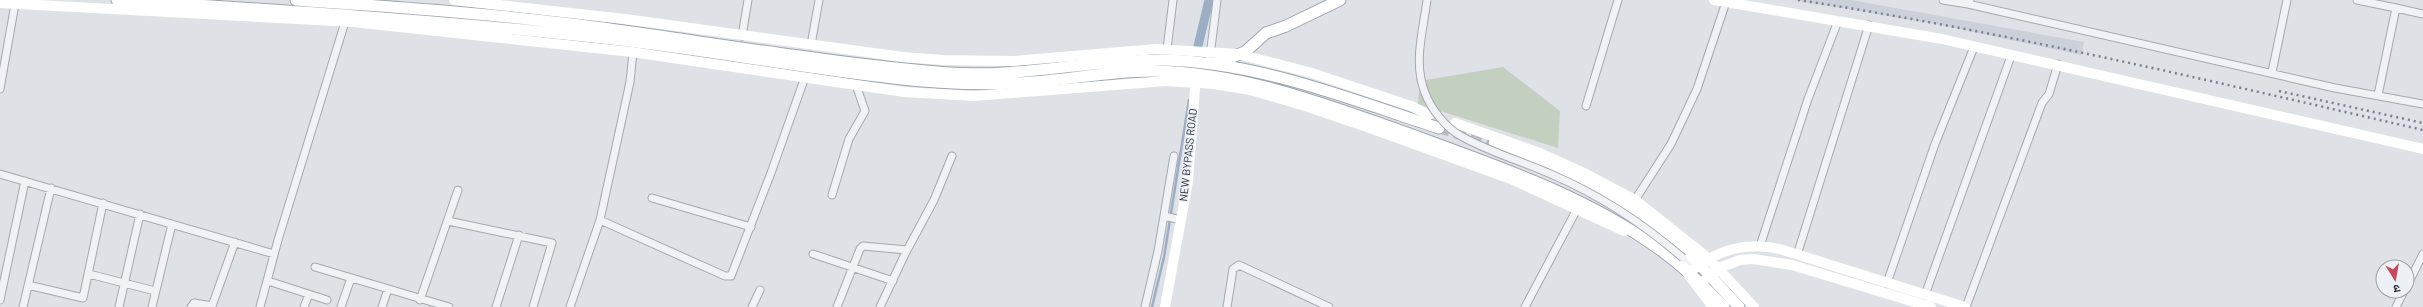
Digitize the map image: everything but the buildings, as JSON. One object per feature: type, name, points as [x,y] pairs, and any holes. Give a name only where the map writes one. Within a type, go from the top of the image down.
[{"type":"main road","points":[[117,0],[455,22],[600,37],[895,78],[962,83],[1018,83],[1152,71],[1299,94],[1497,166],[1562,192],[1641,237],[1663,252],[1697,267],[1710,276],[1739,307]]},
{"type":"main road","points":[[296,0],[442,10],[577,25],[850,62],[952,73],[1008,73],[1161,60],[1206,59],[1238,54],[1248,50],[1266,33],[1286,26],[1340,0]]},
{"type":"main road","points":[[454,0],[625,19],[811,45],[943,60],[1014,61],[1167,49],[1302,83],[1439,128]]},
{"type":"main road","points":[[1714,0],[1868,25],[2011,56],[2058,64],[2117,79],[2423,149]]},
{"type":"main road","points":[[0,4],[346,22],[633,52],[904,92],[974,96],[1195,78],[1250,90],[1302,105],[1511,179],[1577,208],[1623,231],[1641,237]]},
{"type":"main road","points":[[1238,54],[1312,73],[1411,106],[1429,114]]},
{"type":"main road","name":"NEW BYPASS ROAD","points":[[1165,307],[1171,218],[1188,181],[1195,78],[1206,59]]},
{"type":"main road","points":[[1455,123],[1540,153],[1584,173],[1635,200],[1697,267],[1700,284],[1724,307]]},
{"type":"main road","points":[[1494,144],[1563,170],[1634,211],[1688,252],[1697,267],[1713,307]]},
{"type":"main road","points":[[1697,267],[1733,249],[1760,246],[1783,250],[1966,307]]},
{"type":"main road","points":[[1781,263],[1783,250]]},
{"type":"main road","points":[[1700,284],[1719,268],[1740,260],[1753,259],[1781,263],[1931,307]]},
{"type":"main road","points":[[1697,267],[1719,268],[1754,307]]},
{"type":"street","points":[[742,36],[748,0]]},
{"type":"street","points":[[811,45],[819,0]]},
{"type":"street","points":[[1167,49],[1173,0]]},
{"type":"street","points":[[1206,59],[1217,0]]},
{"type":"street","points":[[1427,0],[1419,60],[1420,77],[1425,93],[1443,121],[1461,136],[1555,176],[1608,205],[1668,245],[1683,258],[1697,267]]},
{"type":"street","points":[[1586,106],[1618,0]]},
{"type":"street","points":[[1943,0],[1969,2],[2158,48],[2272,72],[2335,88],[2423,104]]},
{"type":"street","points":[[2272,72],[2287,0]]},
{"type":"street","points":[[2357,0],[2423,14]]},
{"type":"street","points":[[1635,200],[1671,144],[1697,89],[1726,2]]},
{"type":"street","points":[[0,89],[15,4]]},
{"type":"street","points":[[2378,95],[2396,8]]},
{"type":"street","points":[[1760,246],[1808,99],[1838,21]]},
{"type":"street","points":[[260,307],[274,254],[346,22]]},
{"type":"street","points":[[1797,255],[1868,25]]},
{"type":"street","points":[[1886,283],[1935,144],[1974,47]]},
{"type":"street","points":[[570,307],[600,220],[630,82],[633,52]]},
{"type":"street","points":[[1925,295],[2011,56]]},
{"type":"street","points":[[1966,307],[2017,166],[2042,103],[2049,94],[2058,64]]},
{"type":"street","points":[[600,220],[728,277],[736,268],[805,77]]},
{"type":"street","points":[[832,195],[849,139],[865,111],[856,85]]},
{"type":"street","points":[[880,307],[907,250],[934,200],[952,156]]},
{"type":"street","points":[[1145,307],[1171,218],[1174,156]]},
{"type":"street","points":[[0,174],[274,254]]},
{"type":"street","points":[[0,300],[26,181]]},
{"type":"street","points":[[23,307],[51,188]]},
{"type":"street","points":[[421,302],[458,190]]},
{"type":"street","points":[[652,198],[751,227]]},
{"type":"street","points":[[28,285],[83,298],[103,203]]},
{"type":"street","points":[[1525,307],[1577,208]]},
{"type":"street","points":[[120,307],[140,214]]},
{"type":"street","points":[[448,220],[552,243],[533,307]]},
{"type":"street","points":[[152,307],[172,224]]},
{"type":"street","points":[[496,307],[519,235]]},
{"type":"street","points":[[191,307],[194,303],[212,306],[235,242]]},
{"type":"street","points":[[837,307],[852,268],[863,246],[907,250]]},
{"type":"street","points":[[813,254],[893,281]]},
{"type":"street","points":[[2415,270],[2423,254]]},
{"type":"street","points":[[1226,307],[1234,269],[1239,265],[1329,307]]},
{"type":"street","points":[[315,267],[388,289],[421,302],[449,307]]},
{"type":"street","points":[[89,274],[125,282],[155,291]]},
{"type":"street","points":[[341,307],[351,278]]},
{"type":"street","points":[[268,281],[326,300]]},
{"type":"street","points":[[382,307],[388,289]]},
{"type":"street","points":[[752,307],[760,290]]},
{"type":"street","points":[[304,307],[309,294]]},
{"type":"shaded area","points":[[1794,0],[1851,0],[2084,42],[2081,55],[1941,25]]},
{"type":"green space","points":[[1503,67],[1560,111],[1558,148],[1418,104],[1420,81]]},
{"type":"waterway","points":[[1198,46],[1209,0]]},
{"type":"waterway","points":[[1152,307],[1164,257],[1189,100]]},
{"type":"tunnel","points":[[1439,128],[1494,144]]},
{"type":"railway","points":[[1798,0],[1955,27],[2111,59],[2423,130]]},
{"type":"railway","points":[[2279,91],[2423,123]]}]
